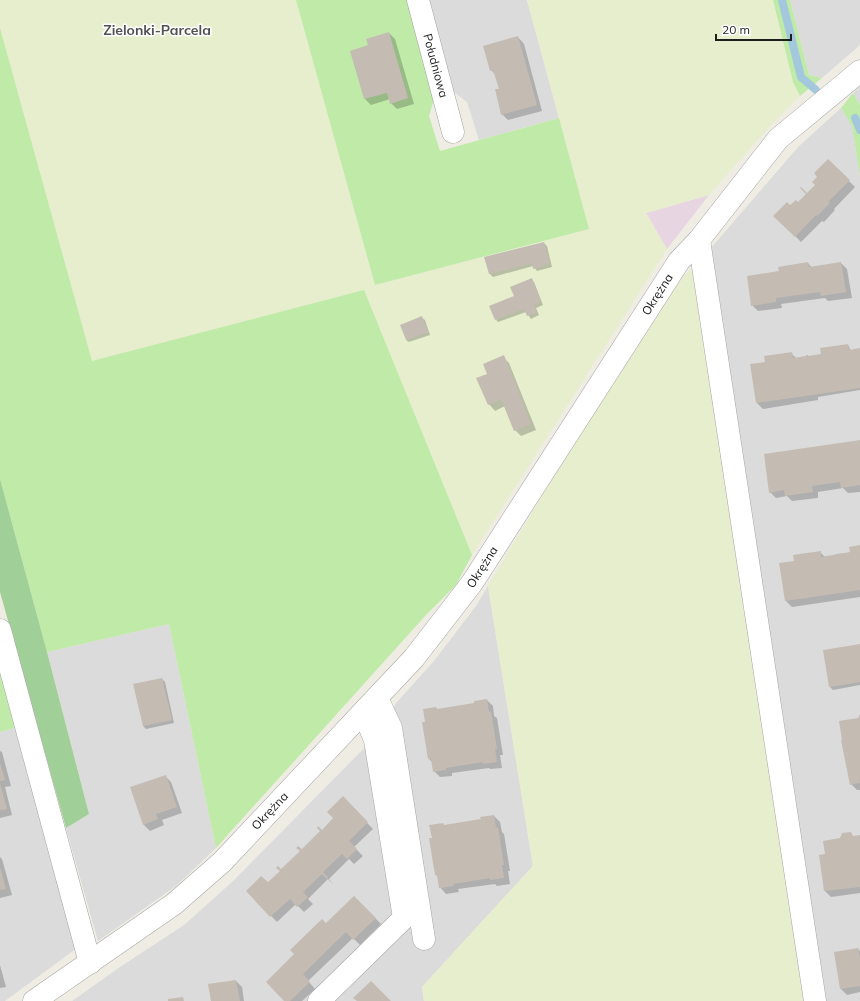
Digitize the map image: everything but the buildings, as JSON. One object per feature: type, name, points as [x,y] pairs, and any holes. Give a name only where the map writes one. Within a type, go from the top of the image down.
[{"type":"street","name":"Południowa","points":[[418,0],[453,132]]},
{"type":"street","name":"Okrężna","points":[[34,1001],[174,904],[222,862],[414,658],[472,583],[679,261],[699,240],[778,139],[860,71]]},
{"type":"street","points":[[699,240],[815,1001]]},
{"type":"street","points":[[0,630],[90,963]]},
{"type":"street","points":[[370,705],[392,728],[424,939]]},
{"type":"street","points":[[319,1001],[404,918],[370,705]]},
{"type":"shaded area","points":[[427,0],[527,0],[559,118],[479,140],[467,102],[451,90]]},
{"type":"shaded area","points":[[790,0],[860,0],[860,45],[822,78],[809,75]]},
{"type":"shaded area","points":[[860,87],[860,105],[853,93]]},
{"type":"shaded area","points":[[841,108],[852,125],[860,177],[860,1001],[821,1001],[710,249],[799,146]]},
{"type":"shaded area","points":[[709,195],[667,249],[646,213]]},
{"type":"shaded area","points":[[488,586],[533,866],[422,987],[424,1001],[72,1001],[184,925],[232,882],[381,731],[396,703],[434,661],[476,606]]},
{"type":"shaded area","points":[[169,624],[216,848],[176,886],[98,941],[66,828],[89,814],[47,652]]},
{"type":"shaded area","points":[[18,727],[77,948],[5,1001],[0,1001],[0,732]]},
{"type":"green space","points":[[0,0],[296,0],[375,285],[589,229],[527,0],[773,0],[793,82],[800,96],[770,126],[709,195],[646,213],[667,249],[472,555],[364,291],[92,362],[0,28]]},
{"type":"green space","points":[[296,0],[409,0],[435,96],[429,116],[440,151],[559,118],[589,229],[375,285]]},
{"type":"green space","points":[[773,0],[790,0],[809,75],[822,78],[800,96],[793,82]]},
{"type":"green space","points":[[0,28],[92,361],[364,290],[472,555],[456,585],[426,615],[216,848],[169,624],[47,652],[0,479]]},
{"type":"green space","points":[[853,93],[860,105],[860,177],[852,126],[841,108]]},
{"type":"green space","points":[[695,267],[805,1001],[424,1001],[422,987],[533,866],[488,586],[599,401],[685,274]]},
{"type":"green space","points":[[0,479],[89,814],[66,828],[0,592]]},
{"type":"green space","points":[[0,664],[18,727],[0,732]]},
{"type":"waterway","points":[[782,0],[801,77],[816,90]]},
{"type":"waterway","points":[[855,118],[860,130]]},
{"type":"district","name":"Zielonki-Parcela","points":[[157,30]]}]
